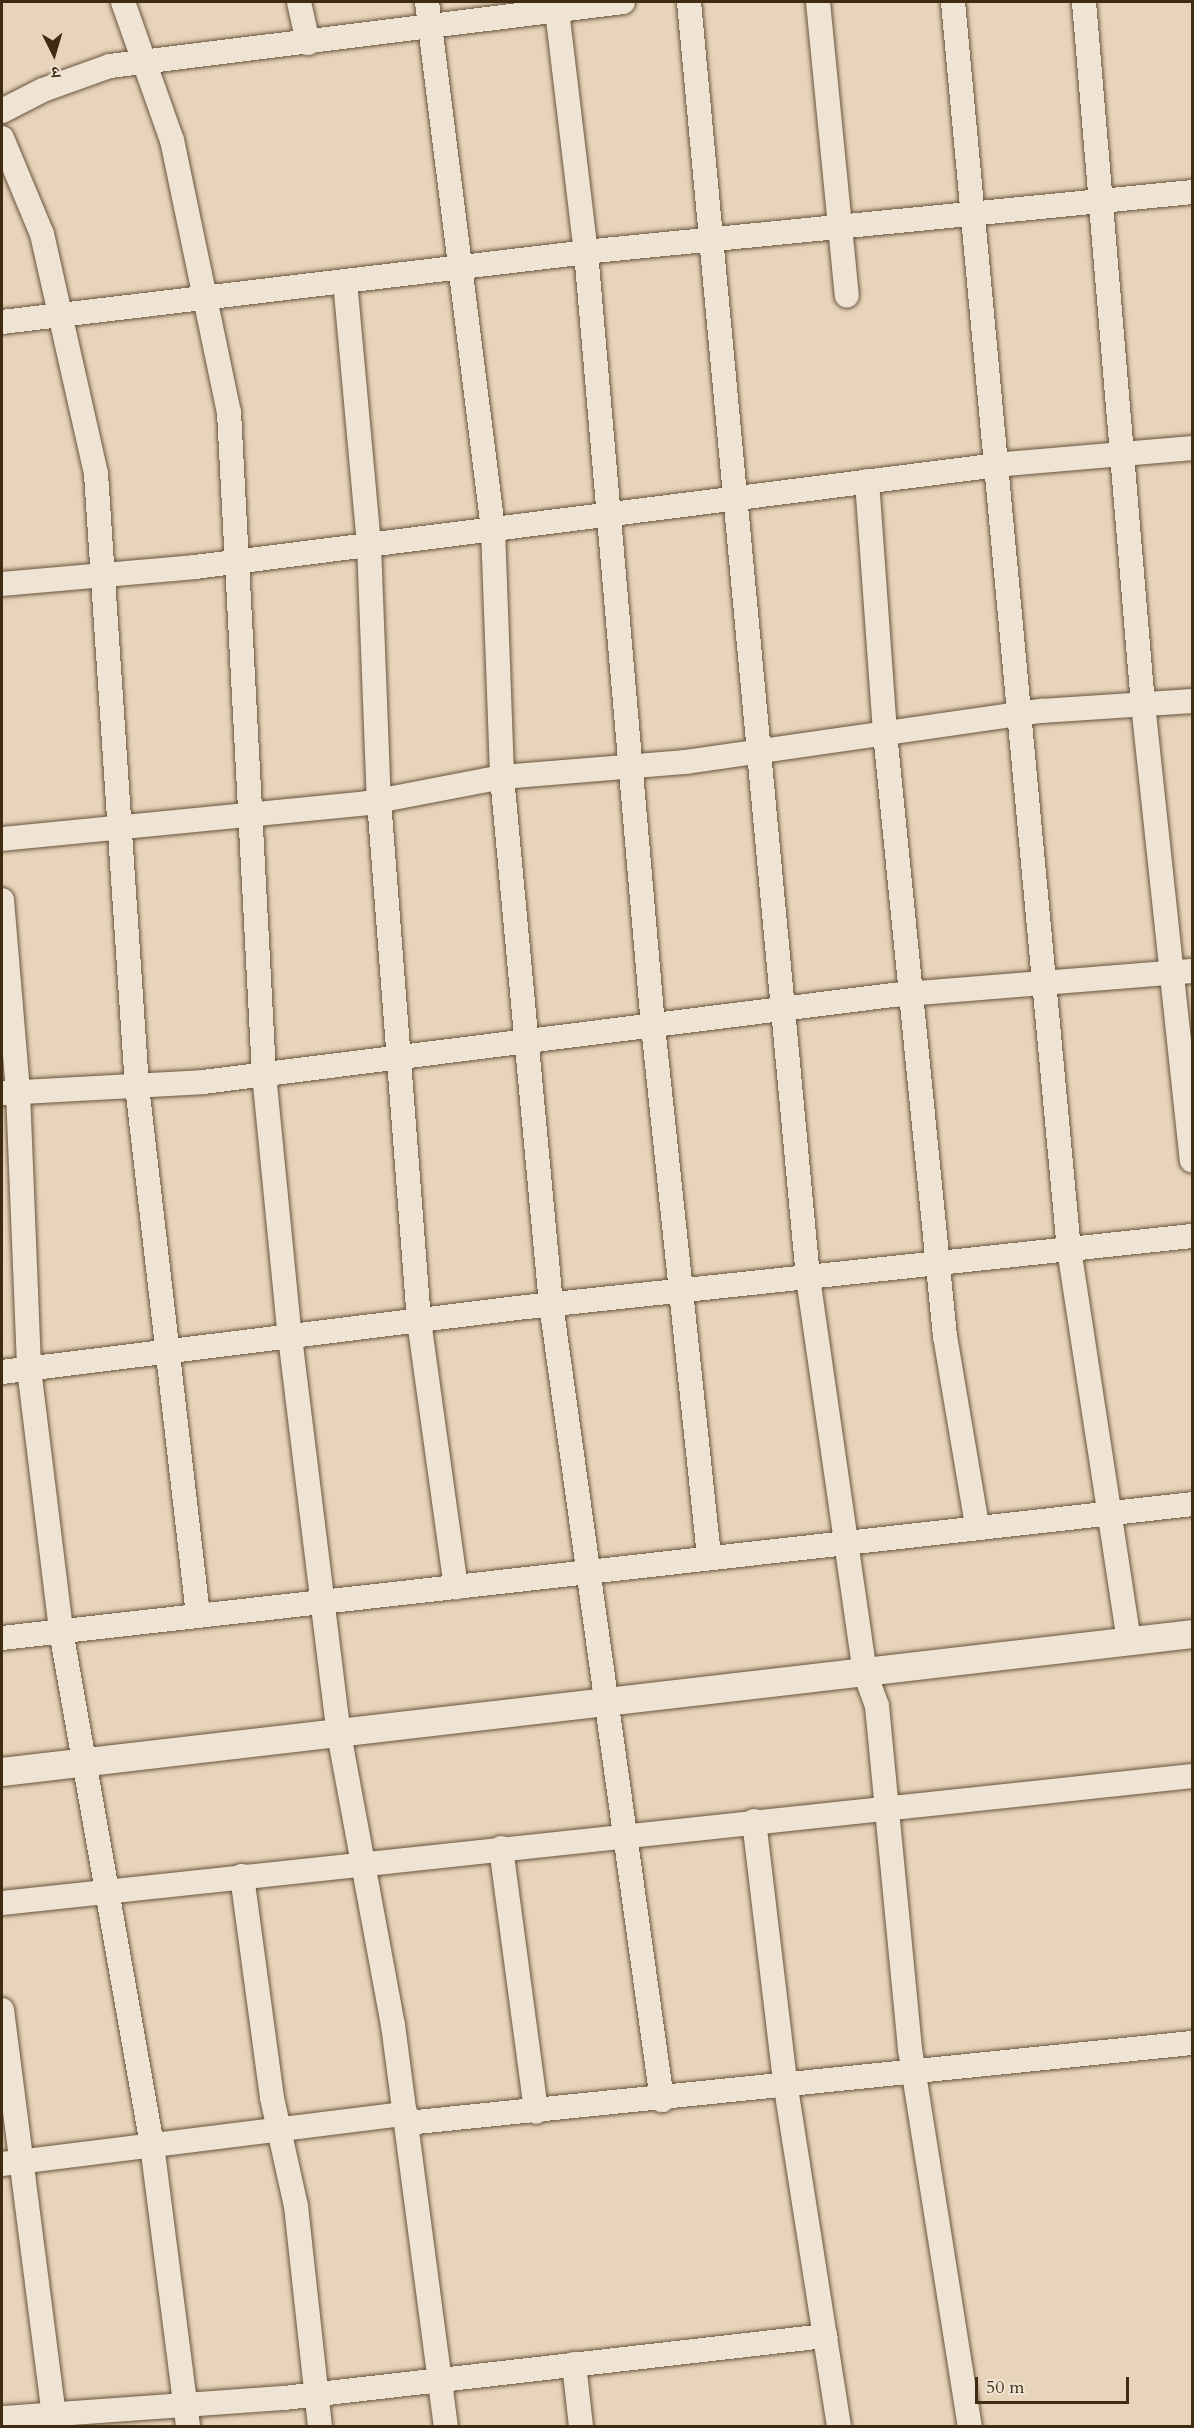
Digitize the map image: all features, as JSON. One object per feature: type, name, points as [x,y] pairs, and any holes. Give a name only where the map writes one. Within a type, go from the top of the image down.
[{"type":"street","points":[[123,2],[172,140],[229,412],[264,1074],[290,1337],[339,1734],[406,2119],[446,2427]]},
{"type":"street","points":[[299,2],[308,43]]},
{"type":"street","points":[[2,111],[43,90],[110,66],[308,43],[429,12],[623,2]]},
{"type":"street","points":[[689,2],[738,497],[779,1009],[808,1278],[865,1673],[878,1706],[915,2073],[970,2427]]},
{"type":"street","points":[[818,2],[847,296]]},
{"type":"street","points":[[953,2],[976,215],[1015,714],[1069,1249],[1113,1512],[1129,1642]]},
{"type":"street","points":[[1084,2],[1105,199],[1122,454],[1143,704],[1182,972],[1192,1161]]},
{"type":"street","points":[[556,5],[586,252],[653,1026],[709,1556]]},
{"type":"street","points":[[429,12],[464,267],[493,529],[502,777],[523,1043],[551,1304],[589,1571],[604,1703],[628,1834],[662,2100]]},
{"type":"street","points":[[2,138],[42,234],[96,474],[107,575],[137,1086],[164,1353],[198,1615]]},
{"type":"street","points":[[2,322],[206,295],[586,252],[842,230],[1105,199],[1192,192]]},
{"type":"street","points":[[345,281],[369,545],[379,801],[419,1321],[456,1587]]},
{"type":"street","points":[[2,584],[238,562],[996,465],[1192,448]]},
{"type":"street","points":[[867,481],[885,733],[945,1336],[977,1526]]},
{"type":"street","points":[[2,839],[379,801],[502,777],[632,766],[757,751],[1015,714],[1192,701]]},
{"type":"street","points":[[2,900],[10,1093],[29,1369],[61,1631],[82,1763],[152,2145],[186,2416]]},
{"type":"street","points":[[10,1093],[137,1086],[264,1074],[397,1055],[523,1043],[910,994],[1182,972]]},
{"type":"street","points":[[2,1372],[551,1304],[1192,1236]]},
{"type":"street","points":[[2,1638],[456,1587],[844,1540],[1192,1503]]},
{"type":"street","points":[[2,1772],[1192,1634]]},
{"type":"street","points":[[2,1903],[628,1834],[1192,1776]]},
{"type":"street","points":[[754,1821],[786,2088],[839,2427]]},
{"type":"street","points":[[501,1848],[536,2112]]},
{"type":"street","points":[[242,1876],[279,2130],[296,2206],[320,2427]]},
{"type":"street","points":[[2,2010],[12,2163],[54,2420]]},
{"type":"street","points":[[12,2163],[279,2130],[406,2119],[536,2112],[662,2100],[1192,2043]]},
{"type":"street","points":[[2,2418],[54,2420],[186,2416],[316,2394],[825,2336]]},
{"type":"street","points":[[574,2364],[581,2427]]}]
